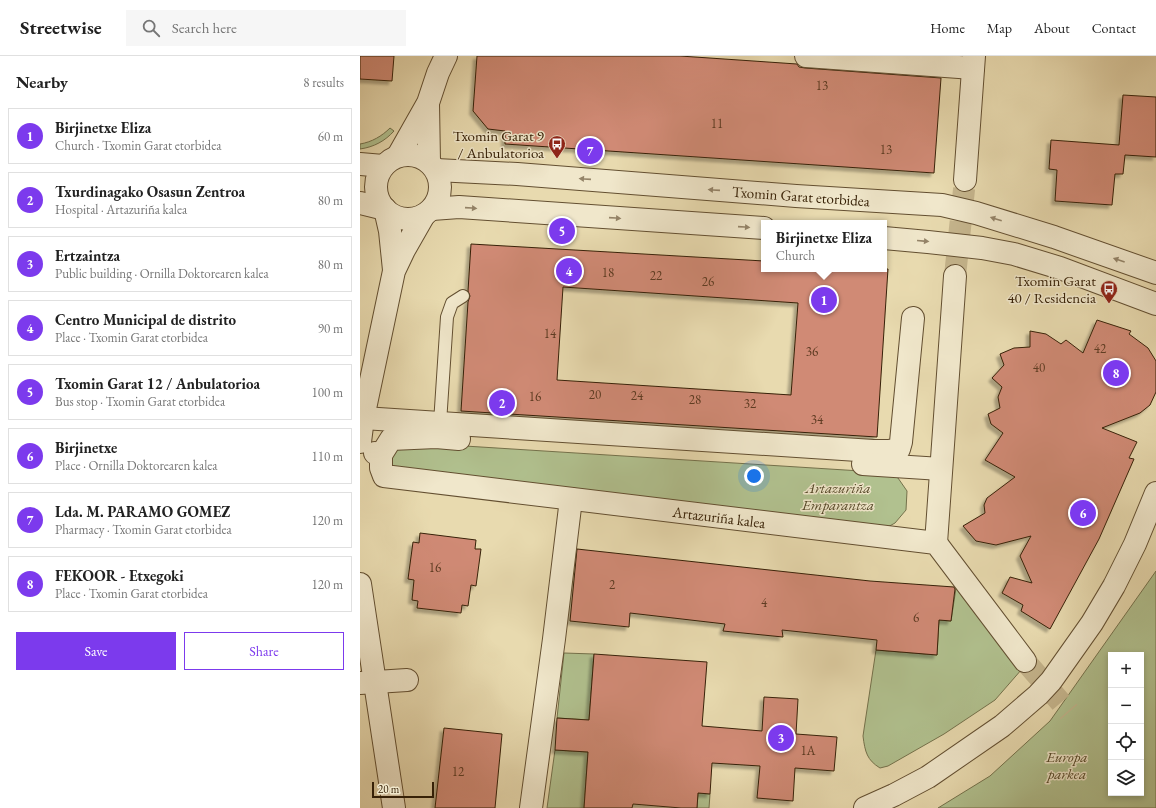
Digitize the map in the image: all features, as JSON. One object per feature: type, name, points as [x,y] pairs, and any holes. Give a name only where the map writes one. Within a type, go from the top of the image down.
[{"type":"street","points":[[394,271],[390,231],[385,209],[377,192],[379,174],[391,161],[428,103],[438,73],[446,56]]},
{"type":"street","points":[[806,56],[973,62],[965,180]]},
{"type":"street","points":[[428,103],[432,166]]},
{"type":"street","points":[[360,164],[391,161],[409,155],[419,157],[432,166],[440,179],[438,200],[428,212],[404,250],[394,271],[362,418],[372,450],[391,439],[436,437],[941,469]]},
{"type":"street","name":"Txomin Garat etorbidea","points":[[432,166],[525,175],[796,196],[942,205],[976,213],[1054,237],[1156,273]]},
{"type":"street","points":[[360,203],[385,209],[393,215],[403,218],[414,218],[428,212],[459,207],[761,228]]},
{"type":"street","points":[[887,238],[982,248],[1014,254],[1060,268],[1156,304]]},
{"type":"street","points":[[956,276],[936,543],[1025,661]]},
{"type":"street","points":[[362,418],[890,451],[899,449],[901,442],[913,318]]},
{"type":"street","name":"Artazuriña kalea","points":[[372,450],[384,476],[936,543]]},
{"type":"street","points":[[865,808],[928,777],[1002,726],[1038,695],[1051,681],[1092,624],[1114,586],[1135,544],[1156,493]]},
{"type":"street","points":[[531,808],[571,499]]},
{"type":"street","points":[[360,584],[368,683],[394,808]]},
{"type":"street","points":[[368,683],[407,680]]},
{"type":"lane","points":[[440,423],[447,317],[452,304],[463,296]]},
{"type":"green space","points":[[390,128],[394,131],[383,141],[370,147],[360,149],[360,144],[369,142],[384,134]]},
{"type":"green space","name":"Artazuriña Emparantza","points":[[449,445],[892,474],[898,478],[907,491],[906,510],[895,523],[884,529],[391,475],[390,446]]},
{"type":"green space","name":"Europa parkea","points":[[1156,571],[1156,808],[938,808],[990,776],[1050,721]]},
{"type":"green space","points":[[956,588],[1022,669],[995,700],[944,734],[888,766],[880,768],[869,759],[863,736],[876,650],[937,655],[939,620],[951,621]]},
{"type":"green space","points":[[564,653],[594,654],[589,720],[557,718]]},
{"type":"green space","points":[[555,750],[588,752],[584,808],[547,808]]},
{"type":"green space","points":[[698,793],[710,794],[709,808],[697,808]]},
{"type":"building","points":[[360,56],[394,56],[392,81],[360,79]]},
{"type":"building","points":[[477,56],[680,56],[797,64],[799,67],[805,68],[941,78],[934,173],[505,144],[505,131],[488,129],[473,111]]},
{"type":"building","points":[[1123,95],[1156,97],[1156,157],[1125,155],[1123,174],[1115,174],[1112,205],[1055,201],[1057,170],[1049,169],[1051,140],[1119,145]]},
{"type":"building","points":[[471,244],[761,261],[761,272],[887,272],[888,269],[877,437],[461,411],[468,302],[470,296],[468,291]],"holes":[[[563,287],[798,303],[791,395],[557,380]]]},
{"type":"building","points":[[1097,320],[1131,331],[1129,334],[1148,348],[1156,361],[1156,392],[1150,405],[1140,413],[1102,428],[1137,442],[1129,458],[1134,459],[1099,539],[1050,629],[1021,611],[1023,605],[1002,593],[1010,577],[1032,583],[1020,556],[1031,536],[996,545],[976,541],[963,526],[985,513],[984,505],[987,498],[1015,477],[985,460],[1003,433],[991,424],[988,414],[1000,408],[998,397],[1002,387],[992,378],[1004,365],[1000,354],[1014,348],[1030,347],[1030,331],[1046,334],[1061,344],[1066,340],[1083,353]]},
{"type":"building","points":[[420,533],[476,540],[475,549],[481,549],[476,586],[471,585],[468,606],[462,605],[461,613],[417,608],[418,601],[412,600],[414,580],[408,579],[413,542],[419,543]]},
{"type":"building","points":[[577,549],[870,581],[954,587],[951,621],[939,620],[937,655],[876,650],[877,640],[782,630],[783,637],[723,631],[725,624],[630,613],[629,627],[570,621]]},
{"type":"building","points":[[594,654],[707,662],[702,726],[762,731],[764,697],[798,699],[796,734],[837,737],[834,771],[795,768],[793,801],[757,798],[760,766],[712,763],[710,794],[698,793],[697,808],[633,804],[632,808],[584,808],[588,752],[555,750],[557,718],[589,720]]},
{"type":"building","points":[[444,728],[502,734],[495,808],[435,808]]},
{"type":"tunnel","points":[[955,276],[965,180]]},
{"type":"tunnel","points":[[1025,661],[1069,712]]},
{"type":"place","name":"Lda. M. PARAMO GOMEZ","points":[[590,151]]},
{"type":"place","name":"Txomin Garat 9 / Anbulatorioa","points":[[557,159]]},
{"type":"place","name":"Txomin Garat 12 / Anbulatorioa","points":[[562,231]]},
{"type":"place","name":"Centro Municipal de distrito","points":[[569,271]]},
{"type":"place","name":"Birjinetxe Eliza","points":[[824,300]]},
{"type":"place","name":"Txomin Garat 40 / Residencia","points":[[1109,304]]},
{"type":"place","name":"FEKOOR - Etxegoki","points":[[1116,373]]},
{"type":"place","name":"Txurdinagako Osasun Zentroa","points":[[502,403]]},
{"type":"place","name":"Birjinetxe","points":[[1083,513]]},
{"type":"place","name":"Ertzaintza","points":[[781,738]]}]
